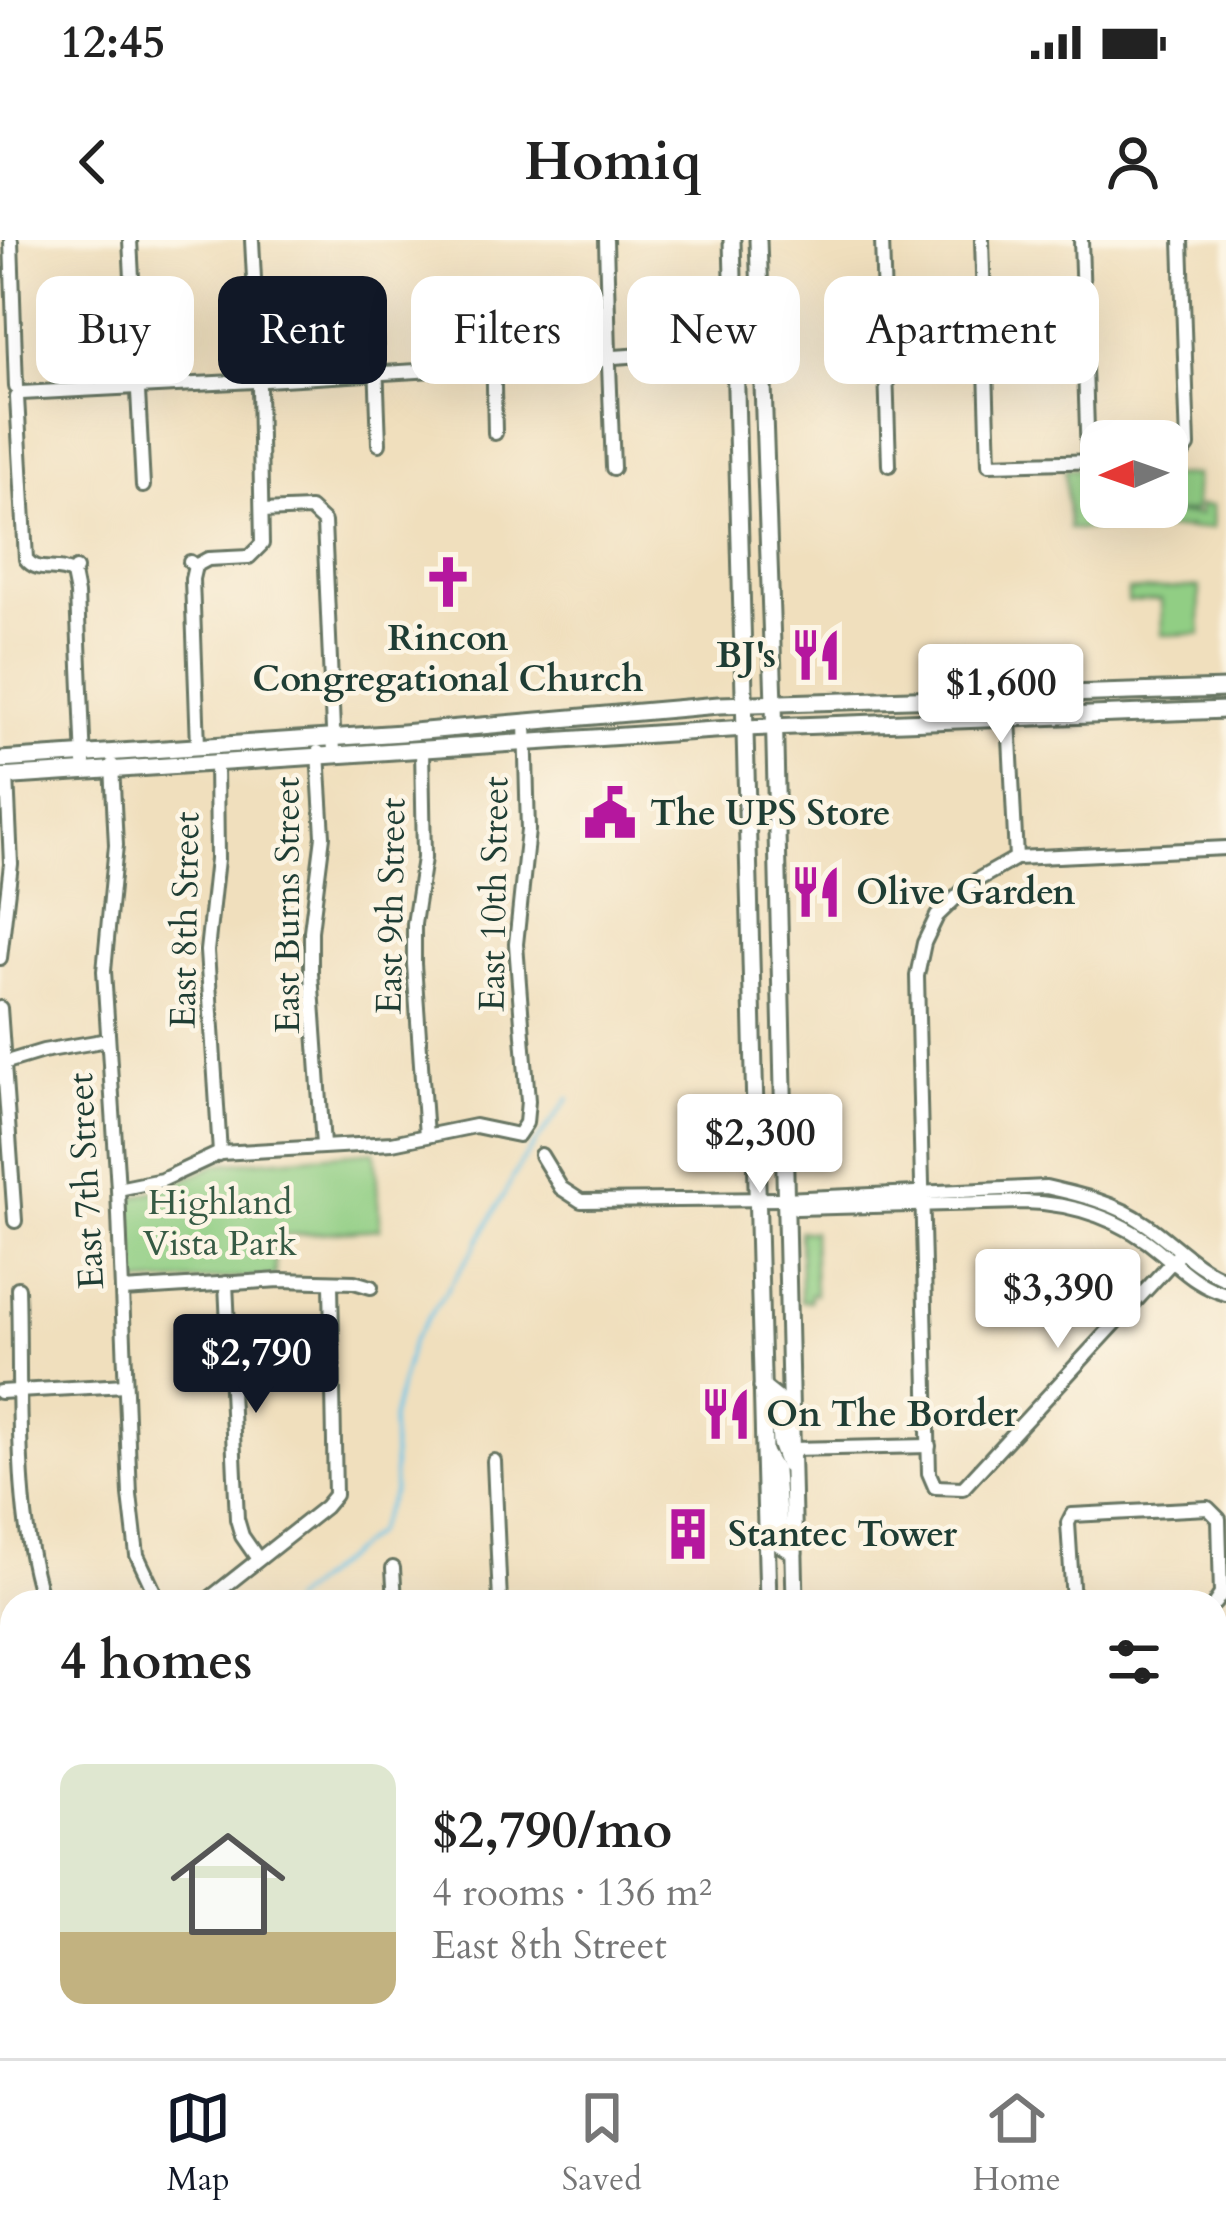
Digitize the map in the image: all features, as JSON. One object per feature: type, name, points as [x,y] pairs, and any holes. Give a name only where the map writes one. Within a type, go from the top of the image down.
[{"type":"main road","points":[[732,240],[733,276]]},
{"type":"main road","points":[[758,240],[759,276]]},
{"type":"main road","points":[[735,384],[768,1590]]},
{"type":"main road","points":[[761,384],[774,703],[795,1590]]},
{"type":"main road","points":[[2,771],[84,761],[216,761],[525,722],[745,704],[1224,689]]},
{"type":"main road","points":[[1130,715],[1148,705],[1210,701],[1224,689]]},
{"type":"main road","points":[[111,760],[198,746],[422,749],[745,728],[1226,710]]},
{"type":"main road","points":[[762,1387],[777,1399],[779,1443],[792,1473]]},
{"type":"main road","points":[[764,1452],[775,1471],[780,1544],[794,1552]]},
{"type":"street","points":[[11,240],[13,393],[25,552],[29,565],[75,571],[84,761]]},
{"type":"street","points":[[130,240],[142,486]]},
{"type":"street","points":[[252,240],[254,276]]},
{"type":"street","points":[[606,240],[613,468]]},
{"type":"street","points":[[882,240],[889,465]]},
{"type":"street","points":[[982,240],[989,464],[1080,461]]},
{"type":"street","points":[[1081,240],[1092,420]]},
{"type":"street","points":[[1181,240],[1186,420]]},
{"type":"street","points":[[603,360],[627,359]]},
{"type":"street","points":[[13,393],[218,383]]},
{"type":"street","points":[[198,746],[192,564],[255,553],[262,544],[259,384]]},
{"type":"street","points":[[378,384],[379,444]]},
{"type":"street","points":[[494,384],[495,433]]},
{"type":"street","name":"East Burns Street","points":[[262,512],[310,509],[324,522],[326,745],[323,836],[311,931],[322,1145]]},
{"type":"street","points":[[1008,698],[1016,858]]},
{"type":"street","name":"East 10th Street","points":[[426,1136],[475,1126],[518,1135],[526,1123],[516,944],[529,830],[525,722]]},
{"type":"street","name":"East 9th Street","points":[[422,749],[424,857],[413,964],[426,1136]]},
{"type":"street","name":"East 7th Street","points":[[111,760],[116,844],[104,954],[108,1040],[135,1544],[151,1590]]},
{"type":"street","name":"East 8th Street","points":[[216,761],[217,859],[207,951],[220,1153]]},
{"type":"street","points":[[0,958],[11,864],[2,771]]},
{"type":"street","points":[[1177,1257],[963,1488],[935,1487],[928,1446],[917,976],[924,943],[937,916],[970,884],[1016,858],[1226,848]]},
{"type":"street","points":[[0,1008],[15,1221]]},
{"type":"street","points":[[2,1064],[43,1051],[108,1040]]},
{"type":"street","points":[[118,1189],[162,1180],[220,1153],[392,1143],[426,1136]]},
{"type":"street","points":[[541,1155],[561,1188],[581,1202],[923,1198],[1040,1202],[1074,1208],[1129,1229],[1226,1279]]},
{"type":"street","points":[[1177,1257],[1198,1283],[1226,1294]]},
{"type":"street","points":[[123,1290],[284,1280],[354,1282],[371,1287]]},
{"type":"street","points":[[226,1283],[237,1519],[258,1559]]},
{"type":"street","points":[[220,1590],[335,1495],[331,1284]]},
{"type":"street","points":[[18,1288],[26,1516],[40,1590]]},
{"type":"street","points":[[0,1392],[125,1385]]},
{"type":"street","points":[[791,1449],[928,1446]]},
{"type":"street","points":[[494,1462],[499,1590]]},
{"type":"street","points":[[1072,1590],[1068,1523],[1072,1515],[1208,1508],[1219,1519],[1221,1590]]},
{"type":"street","points":[[393,1568],[394,1590]]},
{"type":"green space","points":[[1065,469],[1080,469],[1080,528],[1187,529],[1069,529]]},
{"type":"green space","points":[[1188,475],[1195,475],[1195,511],[1188,512]]},
{"type":"green space","points":[[1200,506],[1212,506],[1213,528],[1189,529],[1188,515],[1200,515]]},
{"type":"green space","points":[[1199,587],[1201,634],[1162,635],[1161,600],[1128,602],[1128,591]]},
{"type":"green space","name":"Highland Vista Park","points":[[375,1151],[380,1229],[274,1236],[275,1276],[132,1284],[128,1199],[218,1164]]},
{"type":"green space","points":[[800,1231],[813,1231],[815,1294],[810,1294],[810,1301],[801,1301]]},
{"type":"waterway","points":[[305,1590],[375,1533],[394,1490],[392,1418],[412,1342],[474,1249],[521,1163],[569,1098]]},
{"type":"place","name":"Rincon Congregational Church","points":[[448,582]]},
{"type":"place","name":"BJ's","points":[[816,655]]},
{"type":"place","name":"The UPS Store","points":[[610,813]]},
{"type":"place","name":"Olive Garden","points":[[816,892]]},
{"type":"place","name":"On The Border","points":[[726,1414]]},
{"type":"place","name":"Stantec Tower","points":[[688,1534]]}]
